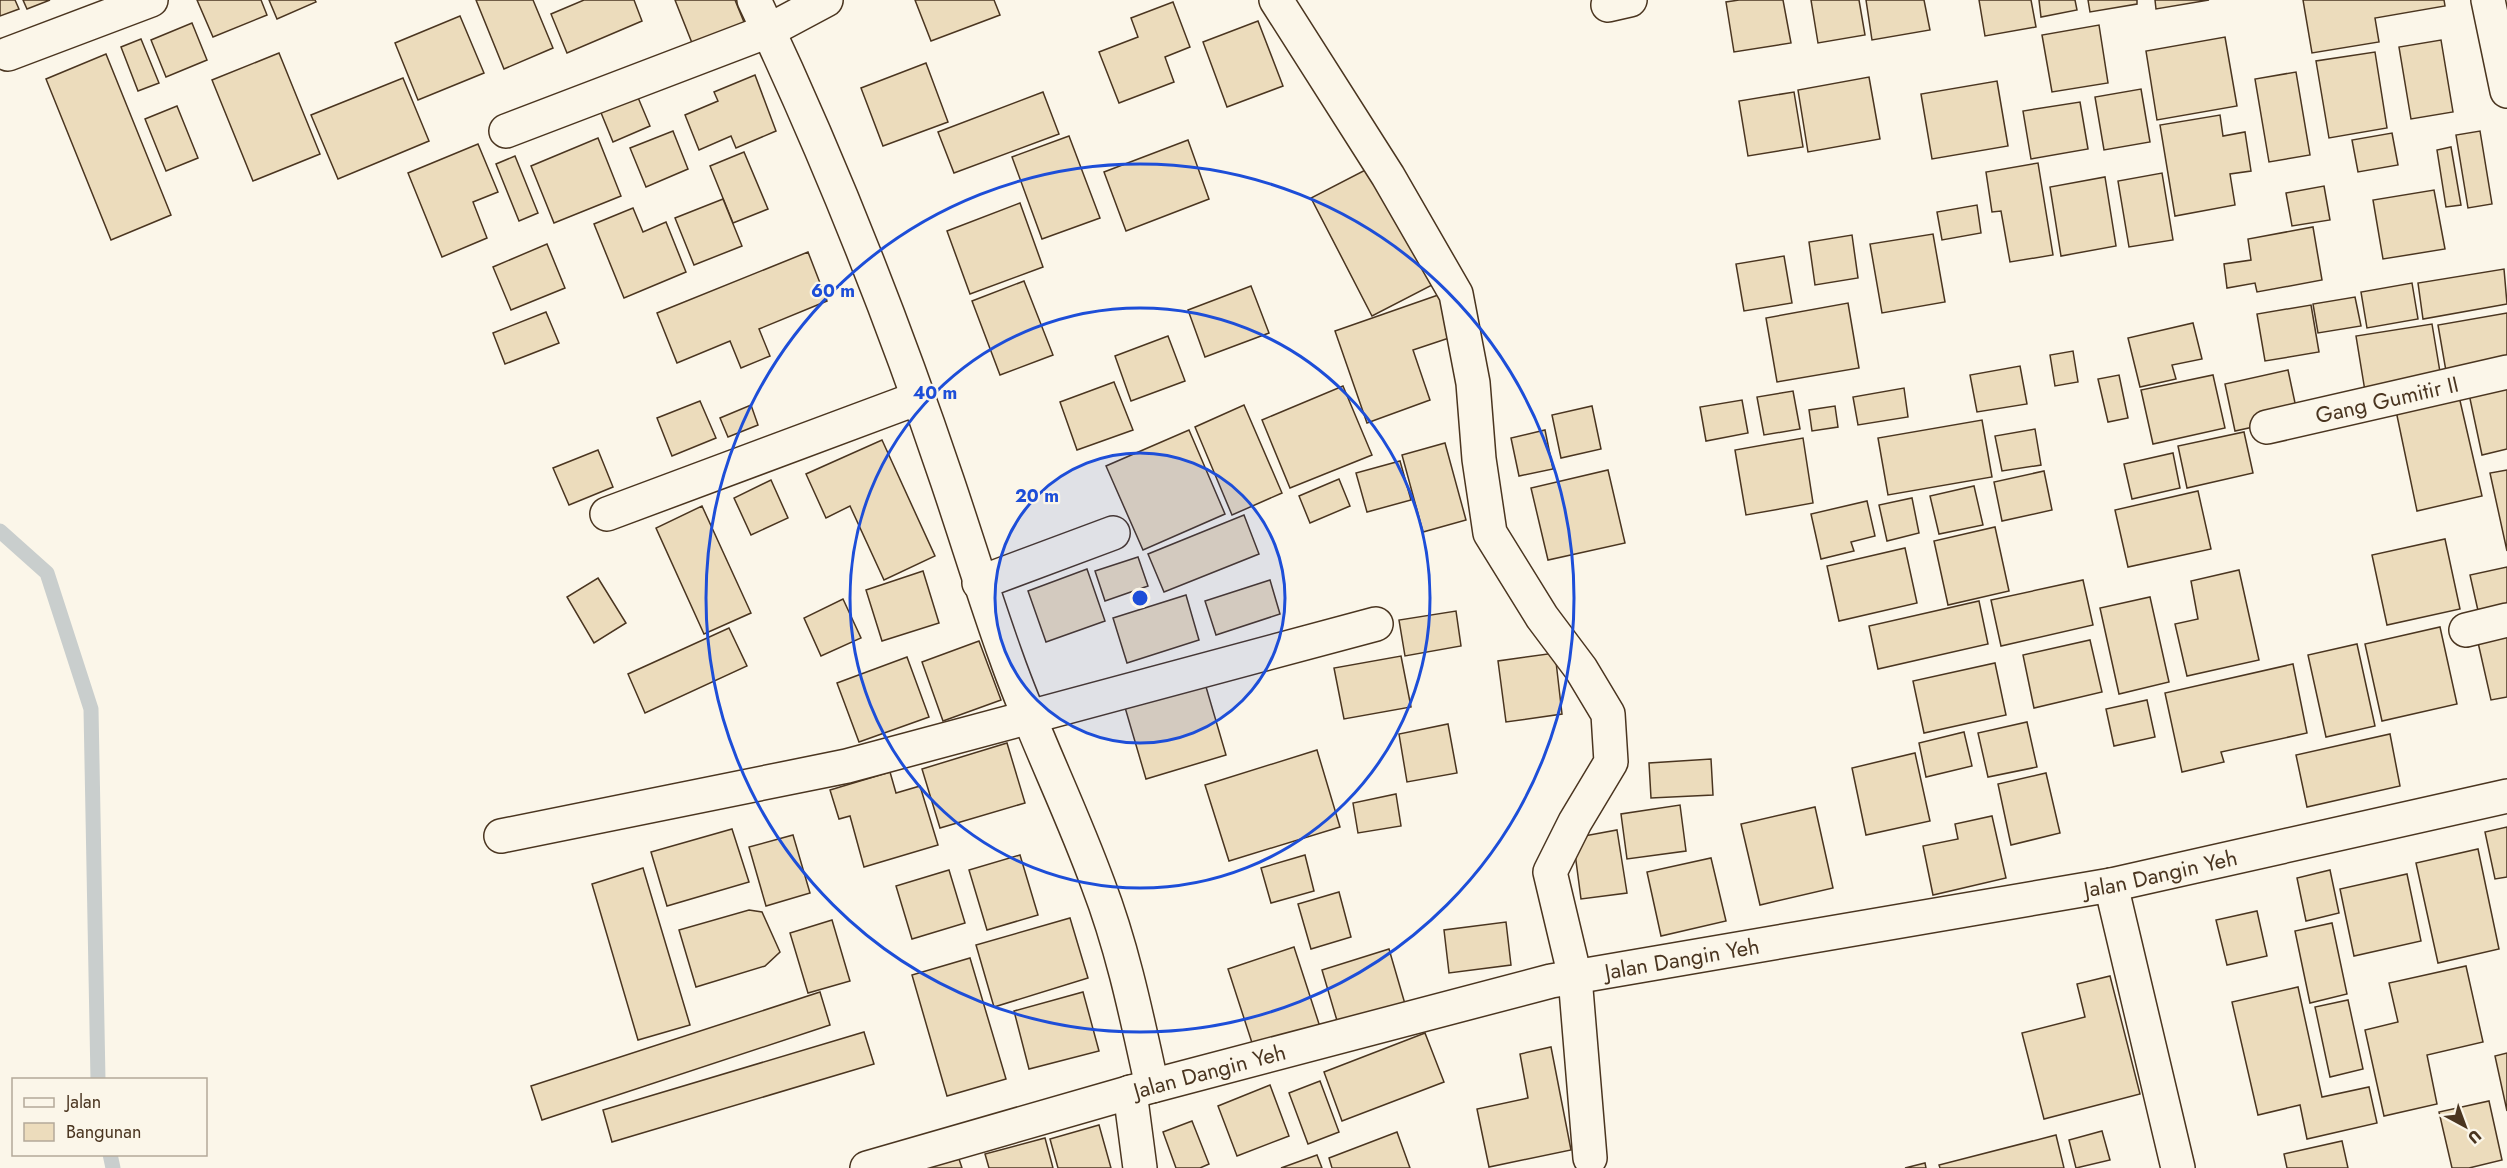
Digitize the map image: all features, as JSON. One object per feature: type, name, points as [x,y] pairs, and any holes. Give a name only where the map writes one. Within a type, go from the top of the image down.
[{"type":"street","points":[[8,54],[151,0]]},
{"type":"street","points":[[754,0],[858,237],[948,482],[979,583],[1027,716],[1099,884],[1129,982],[1141,1089],[1140,1168]]},
{"type":"street","points":[[506,131],[768,31],[826,0]]},
{"type":"street","points":[[1276,0],[1388,176],[1456,294],[1473,383],[1479,459],[1490,533],[1542,617],[1581,669],[1608,714],[1611,762],[1575,822],[1550,873],[1575,977],[1590,1158]]},
{"type":"street","points":[[2488,0],[2507,92]]},
{"type":"street","name":"Gang Gumitir II","points":[[2267,427],[2507,372]]},
{"type":"street","points":[[607,514],[918,398]]},
{"type":"street","points":[[979,583],[1113,533]]},
{"type":"street","points":[[2466,630],[2507,620]]},
{"type":"street","points":[[501,836],[847,766],[1376,624]]},
{"type":"street","name":"Jalan Dangin Yeh","points":[[867,1168],[1141,1089],[1551,981],[2111,885],[2507,796]]},
{"type":"street","points":[[2111,885],[2178,1168]]},
{"type":"building","points":[[0,0],[15,0],[19,9],[0,16]]},
{"type":"building","points":[[23,0],[50,0],[27,9]]},
{"type":"building","points":[[197,0],[261,0],[267,15],[213,37]]},
{"type":"building","points":[[269,0],[315,0],[316,2],[277,19]]},
{"type":"building","points":[[476,0],[533,0],[553,48],[504,69]]},
{"type":"building","points":[[584,0],[634,0],[642,21],[567,53],[551,14]]},
{"type":"building","points":[[675,0],[735,0],[746,27],[694,48]]},
{"type":"building","points":[[915,0],[994,0],[1000,15],[931,41]]},
{"type":"building","points":[[1783,0],[1791,43],[1734,52],[1726,2]]},
{"type":"building","points":[[1811,0],[1859,0],[1865,35],[1818,43]]},
{"type":"building","points":[[1866,0],[1924,0],[1930,30],[1872,40]]},
{"type":"building","points":[[1979,0],[2031,0],[2036,27],[1985,36]]},
{"type":"building","points":[[2039,0],[2075,0],[2077,10],[2041,17]]},
{"type":"building","points":[[2088,0],[2137,0],[2137,4],[2090,12]]},
{"type":"building","points":[[2155,0],[2209,0],[2156,9]]},
{"type":"building","points":[[2303,0],[2444,0],[2445,6],[2375,18],[2379,42],[2312,53]]},
{"type":"building","points":[[1173,2],[1190,47],[1165,57],[1174,82],[1119,103],[1099,52],[1138,37],[1131,18]]},
{"type":"building","points":[[460,16],[484,73],[418,100],[395,43]]},
{"type":"building","points":[[1258,21],[1283,86],[1227,107],[1203,42]]},
{"type":"building","points":[[192,23],[207,60],[166,77],[151,40]]},
{"type":"building","points":[[2099,25],[2108,83],[2052,92],[2042,35]]},
{"type":"building","points":[[2225,37],[2237,106],[2157,120],[2146,51]]},
{"type":"building","points":[[141,39],[159,83],[138,91],[121,47]]},
{"type":"building","points":[[2441,40],[2453,112],[2411,119],[2399,47]]},
{"type":"building","points":[[2375,52],[2387,128],[2329,138],[2316,61]]},
{"type":"building","points":[[279,53],[320,154],[253,181],[212,80]]},
{"type":"building","points":[[106,54],[171,215],[111,240],[46,79]]},
{"type":"building","points":[[926,63],[948,122],[883,146],[861,88]]},
{"type":"building","points":[[2296,72],[2310,155],[2269,162],[2255,79]]},
{"type":"building","points":[[755,75],[776,131],[736,148],[731,136],[699,150],[685,115],[718,101],[714,92]]},
{"type":"building","points":[[1869,77],[1880,139],[1808,152],[1798,90]]},
{"type":"building","points":[[403,78],[429,141],[338,179],[311,115]]},
{"type":"building","points":[[1997,81],[2008,146],[1932,159],[1921,94]]},
{"type":"building","points":[[634,88],[650,126],[613,142],[597,103]]},
{"type":"building","points":[[2141,89],[2150,142],[2104,150],[2095,97]]},
{"type":"building","points":[[1043,92],[1059,134],[954,173],[938,132]]},
{"type":"building","points":[[1794,92],[1803,147],[1748,156],[1739,101]]},
{"type":"building","points":[[2080,102],[2088,149],[2031,159],[2023,111]]},
{"type":"building","points":[[177,106],[198,158],[166,171],[145,119]]},
{"type":"building","points":[[2220,115],[2223,136],[2245,132],[2251,171],[2230,174],[2235,205],[2175,216],[2160,125]]},
{"type":"building","points":[[673,131],[688,169],[646,187],[630,148]]},
{"type":"building","points":[[2480,131],[2492,204],[2468,208],[2456,135]]},
{"type":"building","points":[[2392,133],[2398,165],[2358,172],[2352,140]]},
{"type":"building","points":[[1069,136],[1100,218],[1042,239],[1012,157]]},
{"type":"building","points":[[598,138],[621,196],[554,223],[531,166]]},
{"type":"building","points":[[1188,140],[1209,199],[1126,231],[1104,172]]},
{"type":"building","points":[[478,144],[498,192],[473,202],[487,238],[442,257],[408,173]]},
{"type":"building","points":[[2451,147],[2461,205],[2446,207],[2437,150]]},
{"type":"building","points":[[744,152],[768,209],[733,223],[710,166]]},
{"type":"building","points":[[515,156],[538,213],[519,221],[496,164]]},
{"type":"building","points":[[2038,163],[2053,255],[2010,262],[2001,211],[1992,212],[1986,172]]},
{"type":"building","points":[[1375,165],[1436,283],[1372,316],[1311,198]]},
{"type":"building","points":[[2162,173],[2173,240],[2129,247],[2118,181]]},
{"type":"building","points":[[2105,177],[2116,246],[2061,256],[2050,187]]},
{"type":"building","points":[[2324,186],[2330,220],[2292,226],[2286,193]]},
{"type":"building","points":[[2434,190],[2445,249],[2383,259],[2373,200]]},
{"type":"building","points":[[723,199],[742,246],[694,265],[675,218]]},
{"type":"building","points":[[1020,203],[1043,267],[970,294],[947,231]]},
{"type":"building","points":[[1977,205],[1981,233],[1942,240],[1937,212]]},
{"type":"building","points":[[633,208],[643,232],[666,222],[686,272],[624,298],[594,224]]},
{"type":"building","points":[[2313,227],[2322,280],[2257,292],[2255,283],[2227,288],[2224,264],[2251,260],[2248,239]]},
{"type":"building","points":[[1933,234],[1945,302],[1882,313],[1870,244]]},
{"type":"building","points":[[1852,235],[1858,278],[1815,285],[1809,242]]},
{"type":"building","points":[[547,244],[565,288],[511,310],[493,267]]},
{"type":"building","points":[[808,252],[827,301],[759,329],[770,356],[741,368],[730,341],[677,363],[657,313]]},
{"type":"building","points":[[1784,256],[1792,303],[1744,311],[1736,264]]},
{"type":"building","points":[[2504,269],[2507,304],[2423,319],[2418,283]]},
{"type":"building","points":[[1024,281],[1053,355],[1000,375],[972,301]]},
{"type":"building","points":[[2412,283],[2418,319],[2367,328],[2361,292]]},
{"type":"building","points":[[1251,286],[1269,333],[1205,357],[1188,310]]},
{"type":"building","points":[[1441,294],[1455,336],[1413,350],[1430,400],[1367,423],[1335,331]]},
{"type":"building","points":[[2355,297],[2361,326],[2318,333],[2313,304]]},
{"type":"building","points":[[1848,303],[1859,368],[1777,382],[1766,318]]},
{"type":"building","points":[[2311,305],[2319,352],[2265,361],[2257,314]]},
{"type":"building","points":[[546,312],[559,343],[505,364],[493,333]]},
{"type":"building","points":[[2507,313],[2507,366],[2447,377],[2438,325]]},
{"type":"building","points":[[2193,323],[2202,359],[2172,365],[2176,379],[2140,387],[2128,338]]},
{"type":"building","points":[[2432,324],[2441,378],[2365,391],[2356,336]]},
{"type":"building","points":[[1168,336],[1185,381],[1131,401],[1115,356]]},
{"type":"building","points":[[2073,351],[2078,382],[2055,386],[2050,355]]},
{"type":"building","points":[[2020,366],[2027,404],[1977,412],[1970,375]]},
{"type":"building","points":[[2288,370],[2298,417],[2235,431],[2225,384]]},
{"type":"building","points":[[2119,375],[2128,418],[2108,422],[2098,379]]},
{"type":"building","points":[[2213,375],[2225,428],[2153,444],[2141,390]]},
{"type":"building","points":[[1114,382],[1133,430],[1077,450],[1060,402]]},
{"type":"building","points":[[2507,385],[2507,449],[2482,455],[2469,394]]},
{"type":"building","points":[[1343,386],[1372,455],[1290,488],[1262,420]]},
{"type":"building","points":[[1904,388],[1908,417],[1858,425],[1853,397]]},
{"type":"building","points":[[1793,391],[1800,429],[1764,435],[1757,397]]},
{"type":"building","points":[[2458,392],[2482,496],[2417,511],[2395,406]]},
{"type":"building","points":[[1742,400],[1748,433],[1706,441],[1700,407]]},
{"type":"building","points":[[700,401],[716,438],[672,456],[657,418]]},
{"type":"building","points":[[751,405],[758,425],[728,437],[720,418]]},
{"type":"building","points":[[1244,405],[1282,493],[1232,515],[1195,427]]},
{"type":"building","points":[[1592,406],[1601,449],[1561,458],[1552,415]]},
{"type":"building","points":[[1835,406],[1838,427],[1812,431],[1809,410]]},
{"type":"building","points":[[1982,420],[1992,477],[1888,495],[1878,438]]},
{"type":"building","points":[[2035,429],[2041,465],[2002,471],[1995,436]]},
{"type":"building","points":[[1189,430],[1225,514],[1143,550],[1106,466]]},
{"type":"building","points":[[1545,430],[1553,469],[1519,476],[1511,438]]},
{"type":"building","points":[[2244,432],[2253,473],[2187,488],[2178,446]]},
{"type":"building","points":[[1803,438],[1813,503],[1746,515],[1735,450]]},
{"type":"building","points":[[882,440],[935,556],[884,580],[850,506],[826,518],[806,474]]},
{"type":"building","points":[[1445,443],[1466,520],[1423,532],[1402,455]]},
{"type":"building","points":[[598,450],[613,487],[569,505],[553,468]]},
{"type":"building","points":[[2173,453],[2180,488],[2132,499],[2124,464]]},
{"type":"building","points":[[1400,461],[1411,500],[1367,512],[1356,473]]},
{"type":"building","points":[[1608,470],[1625,543],[1548,560],[1531,488]]},
{"type":"building","points":[[2507,470],[2507,551],[2490,473]]},
{"type":"building","points":[[2044,471],[2052,510],[2002,521],[1994,482]]},
{"type":"building","points":[[1339,479],[1350,506],[1310,523],[1299,496]]},
{"type":"building","points":[[771,480],[788,518],[751,535],[734,498]]},
{"type":"building","points":[[1974,486],[1983,525],[1939,534],[1930,496]]},
{"type":"building","points":[[2198,491],[2211,549],[2128,567],[2115,510]]},
{"type":"building","points":[[1912,498],[1919,533],[1887,541],[1879,505]]},
{"type":"building","points":[[1867,501],[1875,536],[1851,542],[1854,551],[1821,559],[1811,514]]},
{"type":"building","points":[[702,506],[751,613],[704,634],[656,528]]},
{"type":"building","points":[[1244,515],[1259,554],[1164,592],[1148,554]]},
{"type":"building","points":[[1995,527],[2009,591],[1948,605],[1934,541]]},
{"type":"building","points":[[2445,539],[2460,609],[2387,625],[2372,555]]},
{"type":"building","points":[[1905,548],[1917,603],[1839,621],[1827,566]]},
{"type":"building","points":[[1138,557],[1148,586],[1105,601],[1095,571]]},
{"type":"building","points":[[2507,567],[2507,609],[2479,615],[2470,575]]},
{"type":"building","points":[[1087,569],[1105,621],[1046,642],[1028,591]]},
{"type":"building","points":[[2239,570],[2259,660],[2187,676],[2175,624],[2198,619],[2191,581]]},
{"type":"building","points":[[923,571],[939,623],[882,641],[866,590]]},
{"type":"building","points":[[598,578],[626,623],[594,643],[567,597]]},
{"type":"building","points":[[1270,580],[1280,614],[1216,635],[1205,601]]},
{"type":"building","points":[[2083,580],[2093,625],[2001,646],[1991,600]]},
{"type":"building","points":[[1186,595],[1199,640],[1127,663],[1113,618]]},
{"type":"building","points":[[2150,597],[2169,682],[2119,694],[2100,608]]},
{"type":"building","points":[[843,599],[861,638],[821,656],[804,618]]},
{"type":"building","points":[[1979,601],[1988,644],[1878,669],[1869,626]]},
{"type":"building","points":[[1456,611],[1461,646],[1405,656],[1399,620]]},
{"type":"building","points":[[2440,627],[2457,704],[2382,721],[2365,644]]},
{"type":"building","points":[[729,628],[747,666],[645,713],[628,674]]},
{"type":"building","points":[[2507,632],[2507,697],[2491,700],[2477,638]]},
{"type":"building","points":[[2090,640],[2102,692],[2034,708],[2023,655]]},
{"type":"building","points":[[979,641],[1001,700],[943,721],[922,662]]},
{"type":"building","points":[[2357,644],[2375,726],[2326,737],[2308,655]]},
{"type":"building","points":[[1555,653],[1562,714],[1506,722],[1498,661]]},
{"type":"building","points":[[1401,656],[1411,707],[1344,719],[1334,668]]},
{"type":"building","points":[[907,657],[929,717],[859,742],[837,683]]},
{"type":"building","points":[[1995,663],[2006,715],[1924,733],[1913,681]]},
{"type":"building","points":[[2293,664],[2307,733],[2221,752],[2224,762],[2182,772],[2165,693]]},
{"type":"building","points":[[1204,680],[1226,755],[1146,779],[1124,704]]},
{"type":"building","points":[[2147,700],[2155,737],[2114,746],[2106,709]]},
{"type":"building","points":[[2027,722],[2037,767],[1988,777],[1978,733]]},
{"type":"building","points":[[1448,724],[1457,773],[1407,782],[1399,734]]},
{"type":"building","points":[[1964,732],[1972,766],[1926,777],[1919,743]]},
{"type":"building","points":[[2390,734],[2400,786],[2307,807],[2296,755]]},
{"type":"building","points":[[1007,743],[1025,803],[940,828],[922,769]]},
{"type":"building","points":[[1317,750],[1340,827],[1229,861],[1205,785]]},
{"type":"building","points":[[1915,753],[1930,821],[1866,835],[1852,768]]},
{"type":"building","points":[[1711,759],[1713,795],[1651,798],[1649,763]]},
{"type":"building","points":[[890,772],[896,793],[920,786],[938,845],[864,867],[850,816],[839,819],[830,790]]},
{"type":"building","points":[[2046,773],[2060,833],[2011,845],[1998,784]]},
{"type":"building","points":[[1396,794],[1401,826],[1358,833],[1353,803]]},
{"type":"building","points":[[1680,805],[1686,851],[1627,859],[1621,814]]},
{"type":"building","points":[[1815,807],[1833,888],[1760,905],[1741,824]]},
{"type":"building","points":[[1992,816],[2006,878],[1933,895],[1923,846],[1958,839],[1955,824]]},
{"type":"building","points":[[2507,827],[2507,877],[2495,879],[2485,832]]},
{"type":"building","points":[[732,829],[749,882],[667,906],[651,852]]},
{"type":"building","points":[[1617,830],[1627,893],[1581,899],[1573,838]]},
{"type":"building","points":[[793,835],[810,893],[766,906],[749,847]]},
{"type":"building","points":[[2478,849],[2499,949],[2438,963],[2416,863]]},
{"type":"building","points":[[1020,855],[1038,915],[987,930],[969,870]]},
{"type":"building","points":[[1305,855],[1314,891],[1271,903],[1261,868]]},
{"type":"building","points":[[1711,858],[1726,921],[1661,936],[1647,872]]},
{"type":"building","points":[[643,868],[690,1025],[638,1040],[592,884]]},
{"type":"building","points":[[949,870],[965,923],[912,939],[896,886]]},
{"type":"building","points":[[2330,870],[2339,913],[2306,921],[2297,878]]},
{"type":"building","points":[[2407,874],[2421,941],[2354,956],[2340,889]]},
{"type":"building","points":[[1339,892],[1351,937],[1311,949],[1298,904]]},
{"type":"building","points":[[749,910],[762,912],[780,952],[765,966],[696,987],[679,930]]},
{"type":"building","points":[[2257,911],[2267,956],[2227,965],[2216,920]]},
{"type":"building","points":[[1070,918],[1088,978],[994,1007],[976,945]]},
{"type":"building","points":[[832,920],[850,981],[808,993],[790,933]]},
{"type":"building","points":[[1506,922],[1511,965],[1449,973],[1444,930]]},
{"type":"building","points":[[2332,923],[2347,994],[2310,1003],[2295,931]]},
{"type":"building","points":[[1294,947],[1321,1030],[1255,1052],[1228,969]]},
{"type":"building","points":[[1389,949],[1405,1004],[1338,1024],[1322,970]]},
{"type":"building","points":[[970,958],[1006,1079],[947,1096],[912,975]]},
{"type":"building","points":[[2466,966],[2483,1042],[2427,1055],[2437,1104],[2384,1116],[2365,1030],[2398,1022],[2389,983]]},
{"type":"building","points":[[2110,976],[2140,1094],[2044,1119],[2022,1033],[2085,1017],[2077,984]]},
{"type":"building","points":[[2298,987],[2322,1097],[2369,1087],[2377,1123],[2307,1139],[2300,1105],[2258,1115],[2232,1002]]},
{"type":"building","points":[[820,992],[830,1025],[542,1120],[531,1086]]},
{"type":"building","points":[[1083,992],[1099,1051],[1029,1069],[1014,1011]]},
{"type":"building","points":[[2348,1000],[2363,1069],[2330,1077],[2315,1007]]},
{"type":"building","points":[[864,1032],[874,1064],[612,1142],[603,1110]]},
{"type":"building","points":[[1425,1033],[1444,1082],[1342,1121],[1324,1072]]},
{"type":"building","points":[[1551,1047],[1571,1150],[1489,1167],[1477,1109],[1528,1098],[1520,1054]]},
{"type":"building","points":[[2507,1053],[2507,1111],[2495,1056]]},
{"type":"building","points":[[1320,1081],[1339,1132],[1308,1144],[1289,1093]]},
{"type":"building","points":[[1270,1085],[1289,1136],[1237,1156],[1218,1106]]},
{"type":"building","points":[[2489,1101],[2502,1160],[2469,1168],[2452,1168],[2439,1112]]},
{"type":"building","points":[[1192,1121],[1209,1164],[1200,1168],[1176,1168],[1163,1132]]},
{"type":"building","points":[[1099,1125],[1111,1168],[1058,1168],[1050,1139]]},
{"type":"building","points":[[2102,1131],[2110,1160],[2076,1168],[2069,1140]]},
{"type":"building","points":[[1397,1132],[1410,1168],[1332,1168],[1329,1158]]},
{"type":"building","points":[[2056,1135],[2064,1168],[1940,1168],[1939,1165]]},
{"type":"building","points":[[1045,1138],[1053,1168],[989,1168],[985,1154]]},
{"type":"building","points":[[2342,1141],[2348,1168],[2287,1168],[2284,1154]]},
{"type":"building","points":[[1317,1155],[1322,1168],[1281,1168]]},
{"type":"building","points":[[959,1159],[962,1168],[926,1168]]},
{"type":"building","points":[[1925,1163],[1926,1168],[1905,1168]]},
{"type":"waterway","points":[[0,531],[47,573],[91,709],[98,1078]]},
{"type":"waterway","points":[[110,1156],[113,1168]]}]
